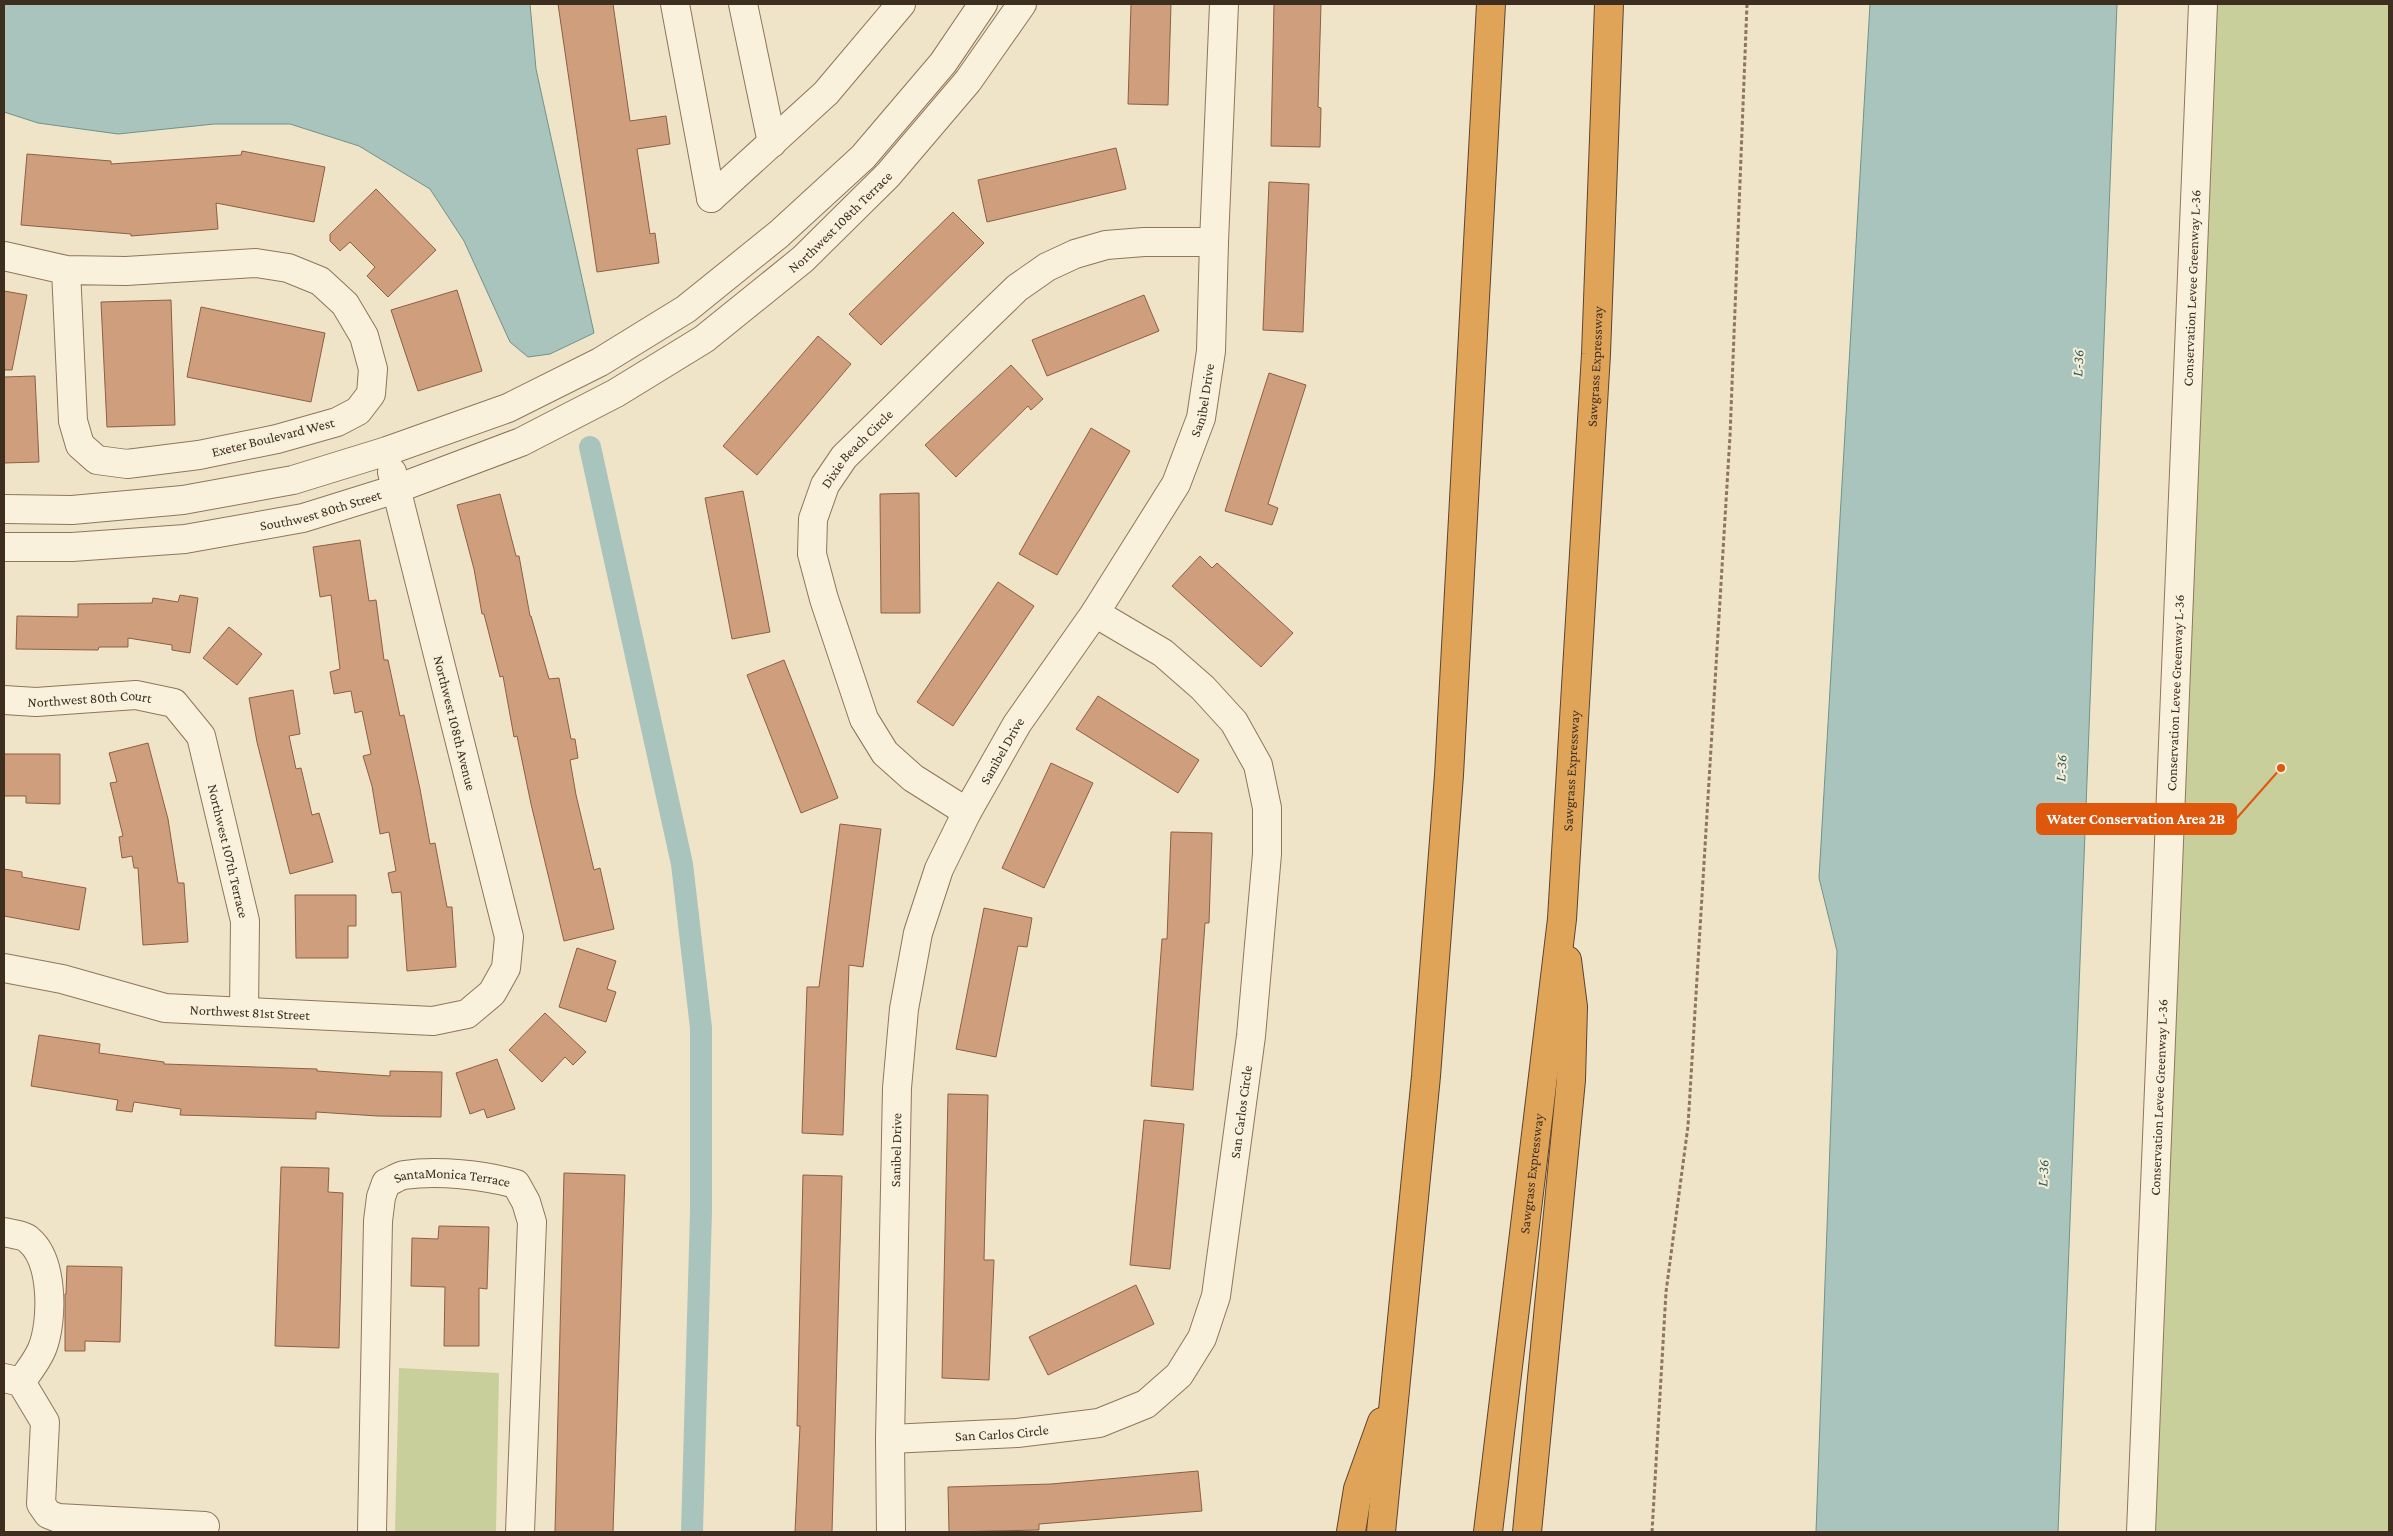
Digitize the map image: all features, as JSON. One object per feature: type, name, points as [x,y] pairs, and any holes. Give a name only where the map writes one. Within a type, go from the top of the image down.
[{"type":"highway","points":[[1381,1532],[1398,1378],[1426,1076],[1449,775],[1491,4]]},
{"type":"highway","name":"Sawgrass Expressway","points":[[1488,1532],[1562,919],[1596,354],[1609,4]]},
{"type":"highway","points":[[1527,1532],[1571,1080],[1573,1007],[1562,919]]},
{"type":"highway","points":[[1351,1532],[1358,1489],[1398,1378]]},
{"type":"street","points":[[675,4],[712,198],[826,93],[901,4]]},
{"type":"street","points":[[742,4],[772,143]]},
{"type":"street","name":"Northwest 108th Terrace","points":[[388,451],[508,408],[600,362],[686,309],[779,234],[863,157],[943,63],[983,4]]},
{"type":"street","name":"Northwest 108th Terrace","points":[[616,393],[704,339],[804,259],[895,168],[968,81],[1022,4]]},
{"type":"street","name":"Sanibel Drive","points":[[891,1532],[890,1439],[897,1088],[904,1009],[918,933],[939,869],[967,812],[1018,724],[1095,613],[1176,484],[1200,418],[1212,351],[1214,242],[1224,4]]},
{"type":"street","name":"Conservation Levee Greenway L-36","points":[[2142,1532],[2203,4]]},
{"type":"street","name":"Dixie Beach Circle","points":[[967,812],[913,778],[885,753],[864,719],[824,599],[812,554],[813,518],[824,485],[844,457],[986,318],[1018,288],[1047,267],[1075,254],[1106,245],[1144,242],[1214,242]]},
{"type":"street","name":"Exeter Boulevard West","points":[[4,256],[66,270],[126,271],[256,263],[288,268],[320,281],[345,304],[364,336],[373,369],[371,394],[358,411],[337,422],[277,439],[199,455],[128,464],[97,460],[80,445],[73,422],[66,270]]},
{"type":"street","name":"Southwest 80th Street","points":[[4,547],[72,547],[185,539],[303,518],[396,489],[521,442],[616,393]]},
{"type":"street","points":[[4,509],[72,510],[182,500],[293,480],[388,451]]},
{"type":"street","name":"Northwest 108th Avenue","points":[[388,451],[509,937],[506,968],[492,992]]},
{"type":"street","name":"San Carlos Circle","points":[[890,1439],[1017,1433],[1099,1423],[1146,1404],[1179,1375],[1202,1338],[1216,1296],[1250,1036],[1267,854],[1267,808],[1258,765],[1234,722],[1203,688],[1163,653],[1095,613]]},
{"type":"street","name":"Northwest 80th Court","points":[[4,700],[36,702],[136,695],[174,703]]},
{"type":"street","name":"Northwest 107th Terrace","points":[[174,703],[201,736],[245,921],[244,1011]]},
{"type":"street","name":"Northwest 81st Street","points":[[4,968],[62,979],[165,1008],[433,1021],[467,1014],[492,992]]},
{"type":"street","name":"SantaMonica Terrace","points":[[372,1532],[378,1221],[381,1197],[386,1184],[402,1175],[429,1174],[493,1178],[516,1184],[526,1202],[532,1222],[520,1532]]},
{"type":"street","points":[[4,1232],[29,1239],[43,1260],[48,1286],[48,1329],[41,1351],[13,1380],[45,1422],[41,1504],[48,1514],[58,1518],[205,1526]]},
{"type":"path","points":[[1652,1532],[1666,1292],[1688,1126],[1730,436],[1747,4]]},
{"type":"green space","points":[[2203,4],[2389,4],[2389,1532],[2141,1532]]},
{"type":"green space","points":[[399,1368],[499,1373],[496,1532],[395,1532]]},
{"type":"water","points":[[4,4],[530,4],[536,69],[594,333],[550,354],[528,357],[510,342],[464,241],[430,189],[359,146],[290,124],[214,124],[118,134],[38,123],[4,112]]},
{"type":"water","name":"L-36","points":[[1870,4],[2117,4],[2058,1532],[1816,1532],[1837,951],[1819,878]]},
{"type":"building","points":[[558,4],[613,4],[630,121],[666,116],[670,144],[637,149],[650,234],[655,233],[659,263],[597,272]]},
{"type":"building","points":[[1131,4],[1171,4],[1168,105],[1128,104]]},
{"type":"building","points":[[1274,4],[1321,4],[1318,107],[1321,108],[1320,147],[1271,146]]},
{"type":"building","points":[[1116,148],[1126,189],[987,222],[978,180]]},
{"type":"building","points":[[242,151],[325,167],[314,222],[216,203],[218,229],[131,236],[131,234],[21,225],[27,154],[111,161],[111,164],[241,155]]},
{"type":"building","points":[[1269,182],[1309,184],[1303,332],[1263,330]]},
{"type":"building","points":[[376,189],[436,250],[388,297],[367,276],[375,267],[350,242],[340,251],[330,241],[330,234]]},
{"type":"building","points":[[953,212],[984,243],[881,345],[849,314]]},
{"type":"building","points":[[457,290],[482,371],[418,391],[391,310]]},
{"type":"building","points":[[4,291],[27,295],[12,370],[4,370]]},
{"type":"building","points":[[1144,295],[1159,331],[1047,376],[1032,340]]},
{"type":"building","points":[[171,300],[175,425],[107,427],[101,302]]},
{"type":"building","points":[[201,307],[325,333],[311,402],[187,377]]},
{"type":"building","points":[[818,336],[851,364],[757,475],[723,446]]},
{"type":"building","points":[[1011,365],[1043,399],[1031,410],[1028,406],[956,477],[925,445]]},
{"type":"building","points":[[1269,373],[1306,385],[1268,504],[1278,508],[1272,525],[1225,511]]},
{"type":"building","points":[[35,376],[39,462],[4,463],[4,377]]},
{"type":"building","points":[[1091,428],[1130,451],[1057,575],[1019,554]]},
{"type":"building","points":[[743,491],[770,632],[732,639],[705,498]]},
{"type":"building","points":[[919,493],[920,613],[881,613],[880,494]]},
{"type":"building","points":[[500,494],[516,556],[519,556],[530,616],[549,679],[559,678],[571,739],[575,739],[578,758],[570,760],[576,795],[594,870],[600,868],[614,929],[564,941],[531,804],[517,736],[514,737],[503,676],[500,677],[484,614],[482,614],[474,569],[457,505]]},
{"type":"building","points":[[360,540],[369,601],[376,600],[384,660],[388,660],[400,716],[404,715],[430,844],[435,843],[447,907],[452,907],[456,967],[407,971],[401,892],[392,893],[388,873],[396,871],[389,832],[380,834],[372,786],[363,756],[371,754],[362,711],[355,713],[351,691],[334,694],[330,672],[340,669],[331,595],[320,597],[313,547]]},
{"type":"building","points":[[1200,556],[1212,568],[1217,563],[1293,633],[1261,667],[1172,586]]},
{"type":"building","points":[[998,582],[1034,606],[953,726],[917,702]]},
{"type":"building","points":[[180,595],[198,598],[190,653],[172,650],[172,645],[128,638],[128,647],[99,647],[98,650],[16,649],[17,616],[78,617],[78,604],[152,603],[153,598],[178,602]]},
{"type":"building","points":[[229,627],[262,654],[237,685],[203,658]]},
{"type":"building","points":[[784,660],[838,798],[801,813],[747,675]]},
{"type":"building","points":[[293,690],[300,734],[289,736],[296,769],[301,768],[312,815],[319,813],[333,862],[290,874],[257,742],[249,698]]},
{"type":"building","points":[[1098,696],[1199,760],[1178,793],[1076,729]]},
{"type":"building","points":[[148,743],[168,819],[178,883],[184,883],[188,942],[143,945],[138,868],[134,868],[132,856],[122,858],[119,837],[123,836],[110,783],[117,782],[109,753]]},
{"type":"building","points":[[4,754],[60,754],[60,804],[26,803],[26,796],[4,796]]},
{"type":"building","points":[[1051,763],[1093,783],[1044,888],[1002,868]]},
{"type":"building","points":[[840,824],[881,829],[863,967],[849,965],[843,1135],[802,1133],[807,987],[819,987]]},
{"type":"building","points":[[1171,832],[1212,833],[1209,923],[1205,923],[1193,1090],[1151,1086],[1162,939],[1167,939]]},
{"type":"building","points":[[4,869],[22,872],[22,877],[86,888],[79,930],[4,916]]},
{"type":"building","points":[[295,895],[356,895],[356,926],[348,926],[348,958],[296,958]]},
{"type":"building","points":[[984,908],[1032,918],[1027,947],[1018,946],[996,1057],[956,1049]]},
{"type":"building","points":[[577,948],[616,961],[607,989],[616,992],[606,1022],[559,1007]]},
{"type":"building","points":[[545,1013],[586,1052],[573,1065],[565,1057],[542,1082],[509,1050]]},
{"type":"building","points":[[39,1035],[100,1044],[99,1053],[164,1062],[164,1064],[317,1069],[317,1071],[390,1076],[390,1071],[442,1072],[441,1117],[378,1116],[316,1112],[316,1119],[180,1115],[181,1109],[134,1102],[132,1112],[116,1110],[118,1100],[31,1086]]},
{"type":"building","points":[[497,1059],[515,1109],[487,1118],[484,1109],[470,1114],[456,1073]]},
{"type":"building","points":[[948,1094],[988,1095],[984,1260],[994,1260],[989,1380],[942,1378]]},
{"type":"building","points":[[1144,1120],[1184,1124],[1170,1269],[1130,1265]]},
{"type":"building","points":[[281,1167],[329,1168],[328,1192],[343,1193],[339,1348],[275,1346]]},
{"type":"building","points":[[564,1173],[625,1175],[613,1532],[555,1532]]},
{"type":"building","points":[[803,1175],[842,1176],[832,1532],[795,1532],[800,1426],[797,1426]]},
{"type":"building","points":[[439,1226],[489,1227],[487,1289],[479,1288],[479,1346],[444,1346],[445,1287],[411,1286],[412,1238],[438,1239]]},
{"type":"building","points":[[67,1266],[122,1267],[120,1342],[85,1341],[85,1351],[65,1351]]},
{"type":"building","points":[[1136,1285],[1154,1324],[1048,1375],[1029,1337]]},
{"type":"building","points":[[1198,1471],[1202,1511],[1039,1524],[1039,1530],[949,1532],[948,1487],[1051,1484]]},
{"type":"waterway","points":[[590,447],[682,864],[701,1028],[701,1211],[692,1532]]},
{"type":"place","name":"Water Conservation Area 2B","points":[[2281,768]]}]
